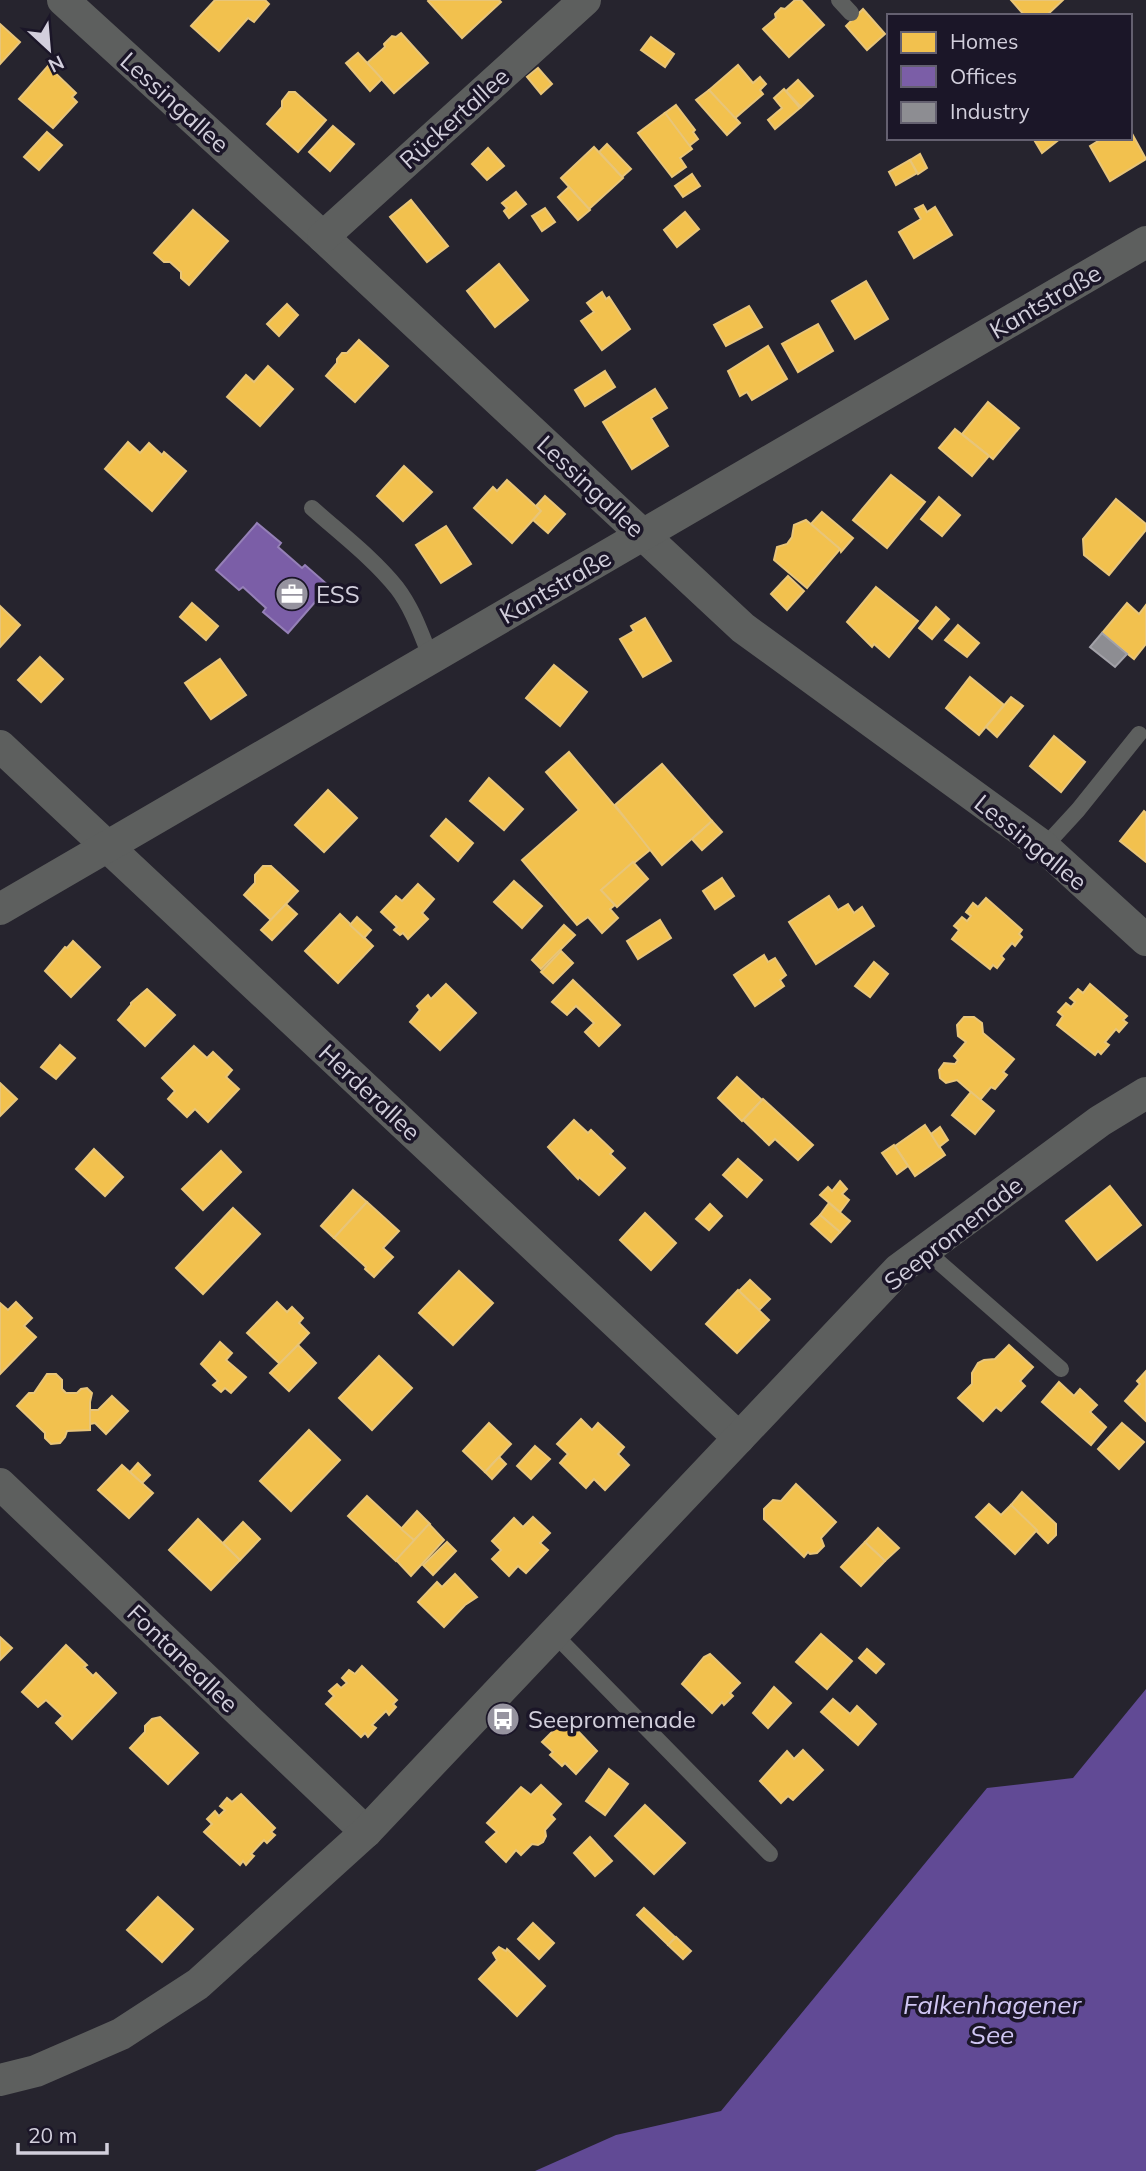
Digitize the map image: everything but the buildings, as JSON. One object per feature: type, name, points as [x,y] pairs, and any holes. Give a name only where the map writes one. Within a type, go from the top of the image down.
[{"type":"street","name":"Lessingallee","points":[[63,0],[323,237],[743,628],[1044,847],[1146,940]]},
{"type":"street","name":"Rückertallee","points":[[323,237],[585,0]]},
{"type":"street","name":"Kantstraße","points":[[0,909],[1146,242]]},
{"type":"street","name":"Herderallee","points":[[0,746],[739,1438]]},
{"type":"street","name":"Seepromenade","points":[[0,2080],[36,2071],[121,2034],[198,1984],[366,1832],[898,1270],[1100,1121],[1146,1093]]},
{"type":"street","name":"Fontaneallee","points":[[0,1484],[366,1832]]},
{"type":"lane","points":[[839,0],[851,13]]},
{"type":"lane","points":[[312,508],[377,567],[397,589],[411,610],[431,658]]},
{"type":"lane","points":[[1044,847],[1078,810],[1139,734]]},
{"type":"lane","points":[[925,1250],[1061,1369]]},
{"type":"lane","points":[[554,1634],[770,1854]]},
{"type":"water","name":"Falkenhagener See","points":[[1146,1689],[1146,2171],[535,2171],[616,2135],[721,2111],[987,1788],[1073,1778]]},
{"type":"place","name":"ESS","points":[[292,594]]},
{"type":"place","name":"Seepromenade","points":[[503,1719]]}]
